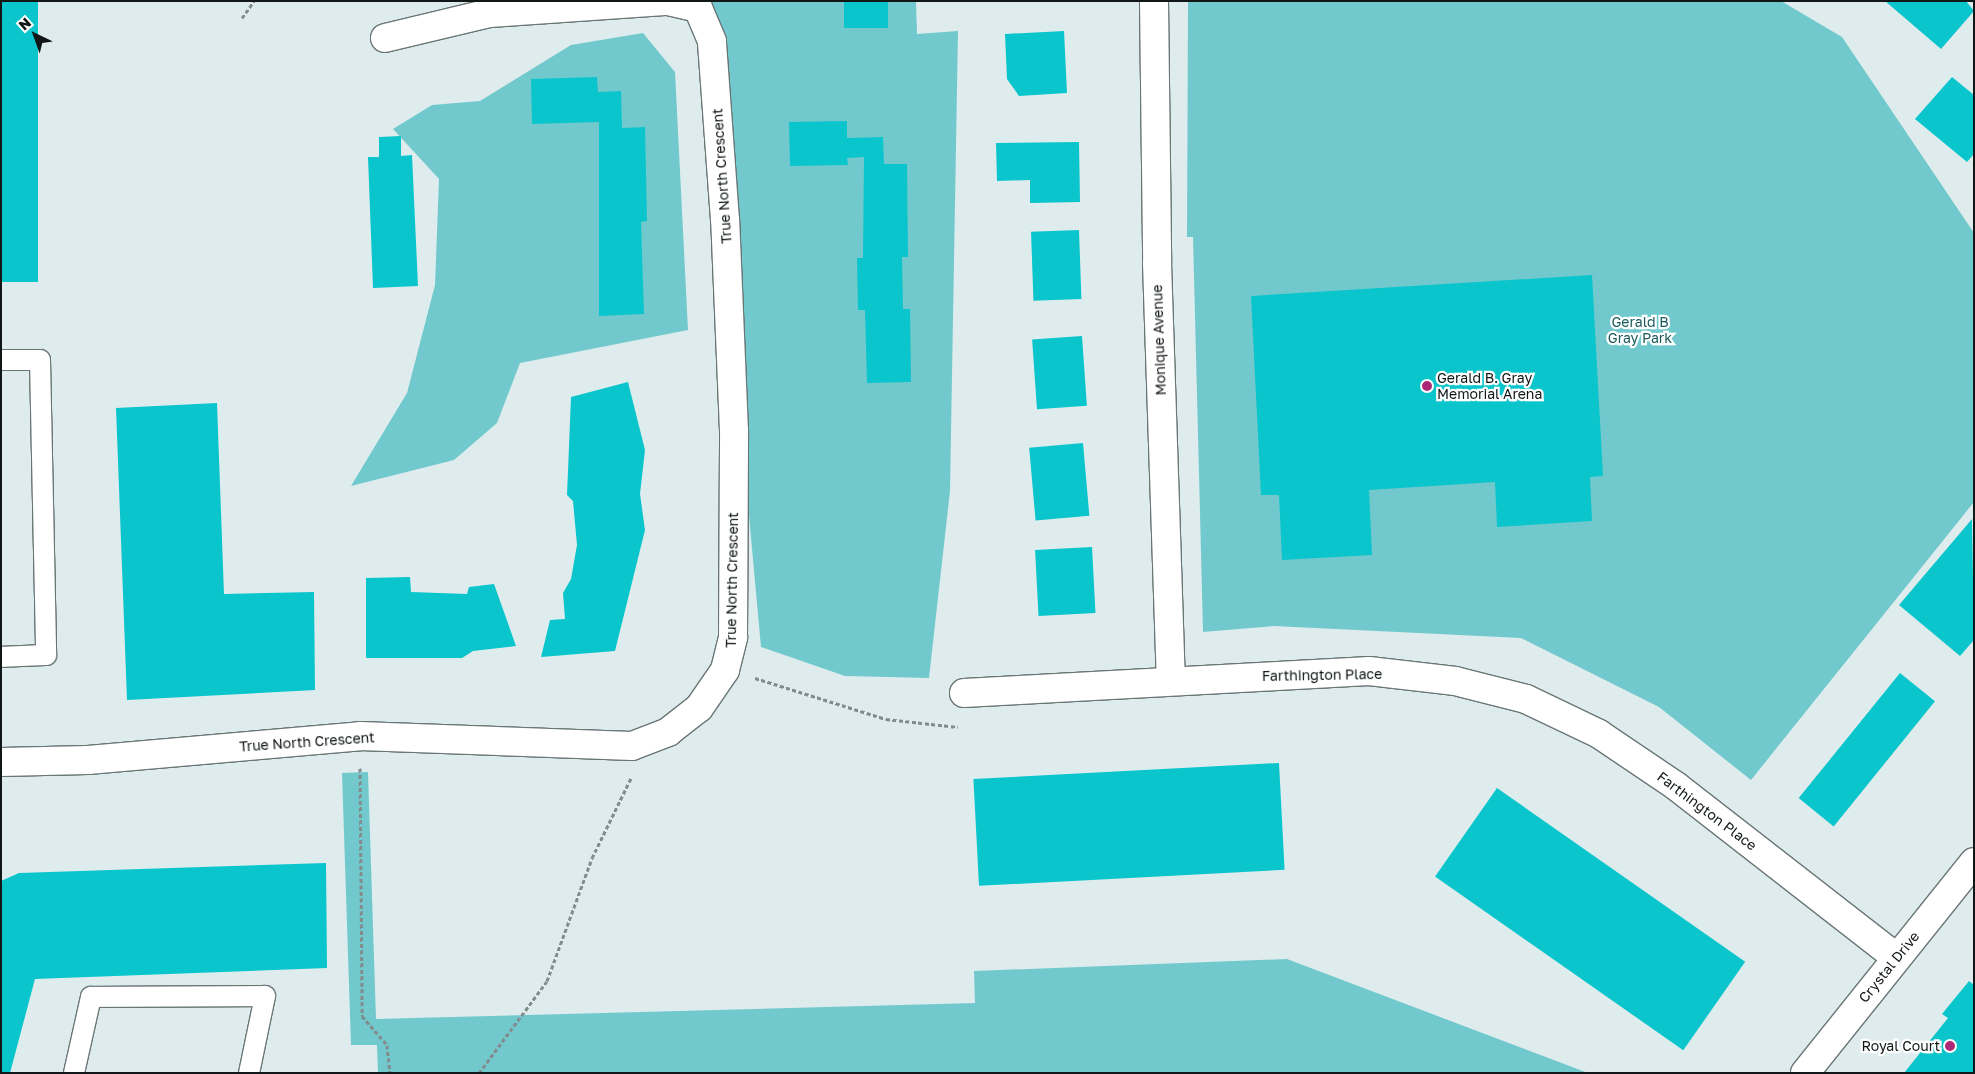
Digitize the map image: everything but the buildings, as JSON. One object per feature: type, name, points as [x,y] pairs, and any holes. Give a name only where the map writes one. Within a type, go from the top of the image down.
[{"type":"street","name":"True North Crescent","points":[[1,762],[88,760],[360,736],[632,746],[650,740],[685,721],[725,670],[734,637],[734,431],[712,41],[698,8],[666,1],[490,13],[385,38]]},
{"type":"street","name":"Monique Avenue","points":[[1154,1],[1157,263],[1171,679]]},
{"type":"street","name":"Farthington Place","points":[[964,693],[1171,679],[1368,672],[1455,681],[1526,699],[1599,734],[1676,786],[1896,957]]},
{"type":"street","name":"Crystal Drive","points":[[1806,1073],[1896,957],[1974,862]]},
{"type":"lane","points":[[1,360],[40,360],[46,655],[1,657]]},
{"type":"lane","points":[[74,1073],[90,997],[265,996],[250,1073]]},
{"type":"path","points":[[242,18],[254,1]]},
{"type":"path","points":[[725,670],[886,719],[958,727]]},
{"type":"path","points":[[360,736],[362,1016],[387,1045],[390,1073]]},
{"type":"path","points":[[479,1073],[547,981],[592,858],[650,740]]},
{"type":"green space","points":[[702,1],[916,1],[917,34],[958,31],[950,491],[929,678],[845,676],[761,647]]},
{"type":"green space","name":"Gerald B Gray Park","points":[[1188,1],[1781,1],[1842,37],[1974,233],[1974,502],[1751,780],[1659,707],[1521,638],[1274,626],[1203,632],[1193,237],[1187,237]]},
{"type":"green space","points":[[643,33],[675,72],[688,330],[520,363],[497,423],[454,460],[351,486],[407,393],[435,285],[439,179],[393,129],[432,105],[480,101],[571,45]]},
{"type":"green space","points":[[368,772],[376,1019],[975,1003],[974,971],[1287,959],[1588,1073],[378,1073],[377,1045],[351,1045],[342,773]]},
{"type":"place","name":"Gerald B. Gray Memorial Arena","points":[[1427,386]]},
{"type":"place","name":"Royal Court","points":[[1950,1046]]}]
